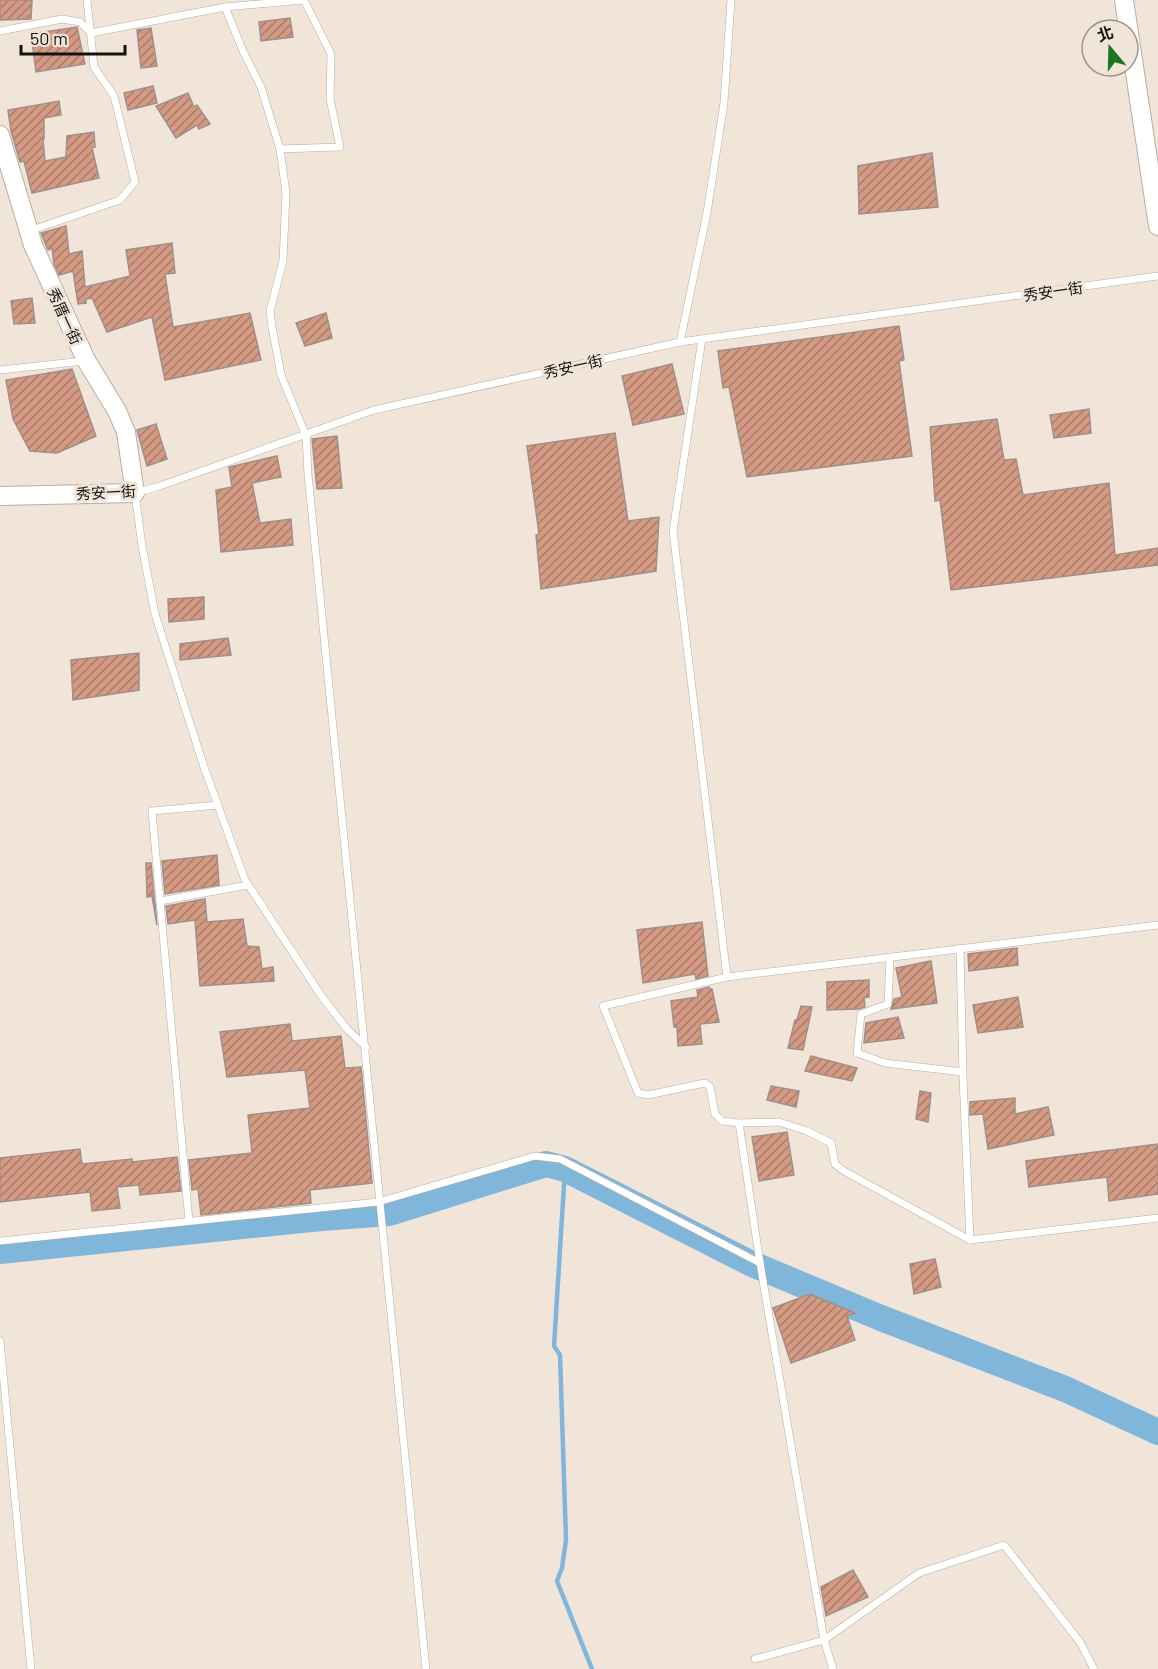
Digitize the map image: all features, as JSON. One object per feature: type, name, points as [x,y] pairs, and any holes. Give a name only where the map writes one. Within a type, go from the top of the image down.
[{"type":"street","points":[[1124,0],[1158,226]]},
{"type":"street","name":"秀厝一街","points":[[0,135],[29,231],[54,292],[86,360],[117,411],[126,432],[135,493]]},
{"type":"street","name":"秀安一街","points":[[0,496],[135,493]]},
{"type":"lane","points":[[29,231],[120,200],[135,182],[114,96],[94,67],[87,0]]},
{"type":"lane","points":[[91,33],[225,7],[303,0],[331,54],[330,99],[340,147],[280,149]]},
{"type":"lane","points":[[680,342],[707,213],[724,103],[732,0]]},
{"type":"lane","points":[[225,7],[261,87],[280,149],[286,193],[283,261],[270,312],[281,375],[306,436],[366,1047],[378,1202],[426,1669]]},
{"type":"lane","points":[[0,31],[62,19],[80,22],[91,33]]},
{"type":"lane","name":"秀安一街","points":[[135,493],[306,436],[374,410],[680,342],[1158,276]]},
{"type":"lane","points":[[702,339],[673,531],[727,977]]},
{"type":"lane","points":[[0,370],[86,360]]},
{"type":"lane","points":[[135,493],[155,614],[183,706],[248,885],[322,997],[346,1029],[366,1047]]},
{"type":"lane","points":[[189,1221],[152,811],[218,805]]},
{"type":"lane","points":[[160,901],[248,885]]},
{"type":"lane","points":[[1158,925],[727,977],[603,1006],[638,1093],[648,1095],[705,1083],[710,1087],[715,1114],[723,1121],[779,1122],[807,1131],[831,1143],[835,1164],[844,1171],[970,1240],[1158,1218]]},
{"type":"lane","points":[[960,948],[970,1240]]},
{"type":"lane","points":[[890,957],[888,1004],[861,1014],[857,1053],[885,1063],[963,1072]]},
{"type":"lane","points":[[739,1123],[760,1263],[824,1640],[833,1669]]},
{"type":"lane","points":[[0,1240],[378,1202],[535,1156],[560,1159],[760,1263]]},
{"type":"lane","points":[[0,1341],[31,1669]]},
{"type":"lane","points":[[755,1659],[824,1640],[919,1573],[1004,1545],[1080,1642],[1094,1669]]},
{"type":"building","points":[[0,0],[32,0],[31,19],[0,20]]},
{"type":"building","points":[[290,18],[293,37],[261,41],[259,22]]},
{"type":"building","points":[[77,27],[85,64],[36,72],[31,34]]},
{"type":"building","points":[[151,28],[157,66],[141,68],[137,30]]},
{"type":"building","points":[[153,86],[157,103],[128,110],[124,93]]},
{"type":"building","points":[[188,93],[194,107],[197,105],[210,124],[199,129],[197,125],[176,138],[156,106]]},
{"type":"building","points":[[59,101],[61,115],[44,118],[45,161],[66,157],[67,136],[94,132],[95,147],[92,148],[99,178],[32,193],[24,161],[20,162],[11,131],[8,110]]},
{"type":"building","points":[[932,153],[938,207],[859,214],[858,166]]},
{"type":"building","points":[[66,226],[69,254],[82,251],[85,287],[130,276],[126,250],[172,243],[175,273],[165,274],[173,327],[250,313],[261,360],[165,380],[152,317],[107,332],[92,298],[86,299],[86,303],[78,304],[73,271],[59,275],[54,264],[52,248],[48,250],[41,233]]},
{"type":"building","points":[[32,298],[35,323],[14,324],[11,301]]},
{"type":"building","points":[[326,313],[332,338],[305,346],[296,323]]},
{"type":"building","points":[[899,326],[904,360],[899,361],[912,456],[747,477],[729,387],[723,388],[718,351]]},
{"type":"building","points":[[672,364],[684,414],[633,425],[622,376]]},
{"type":"building","points":[[72,369],[96,436],[57,453],[30,451],[13,419],[6,380]]},
{"type":"building","points":[[1089,409],[1091,433],[1054,438],[1050,415]]},
{"type":"building","points":[[997,419],[1004,460],[1016,459],[1023,495],[1109,483],[1115,555],[1158,548],[1158,565],[951,590],[940,500],[935,501],[930,427]]},
{"type":"building","points":[[156,424],[167,459],[147,466],[137,430]]},
{"type":"building","points":[[615,433],[628,521],[659,517],[656,571],[541,589],[536,535],[539,534],[527,446]]},
{"type":"building","points":[[337,436],[342,488],[317,489],[312,439]]},
{"type":"building","points":[[277,456],[281,477],[252,483],[260,523],[291,519],[293,545],[221,552],[216,490],[232,487],[229,467]]},
{"type":"building","points":[[204,597],[204,619],[169,622],[168,599]]},
{"type":"building","points":[[228,638],[231,655],[180,660],[180,644]]},
{"type":"building","points":[[139,653],[139,690],[73,700],[71,660]]},
{"type":"building","points":[[217,855],[219,885],[165,894],[162,861]]},
{"type":"building","points":[[146,863],[151,863],[157,925],[152,896],[147,897]]},
{"type":"building","points":[[205,899],[207,922],[243,919],[247,946],[259,947],[262,969],[273,967],[274,981],[200,986],[195,920],[168,924],[166,906]]},
{"type":"building","points":[[702,922],[708,976],[696,979],[695,974],[643,983],[637,930]]},
{"type":"building","points":[[1017,948],[1018,965],[969,971],[968,954]]},
{"type":"building","points":[[931,961],[937,1003],[891,1009],[894,999],[902,997],[896,968]]},
{"type":"building","points":[[869,980],[869,997],[864,998],[865,1007],[827,1010],[827,982]]},
{"type":"building","points":[[709,987],[712,989],[719,1022],[700,1024],[702,1044],[678,1046],[677,1027],[674,1027],[671,1001],[698,997],[697,990]]},
{"type":"building","points":[[1018,997],[1023,1027],[978,1033],[973,1005]]},
{"type":"building","points":[[801,1006],[812,1007],[803,1050],[788,1048]]},
{"type":"building","points":[[898,1017],[904,1038],[864,1043],[866,1023]]},
{"type":"building","points":[[290,1024],[292,1041],[341,1036],[345,1068],[361,1067],[372,1183],[310,1190],[311,1203],[201,1215],[198,1189],[192,1190],[189,1160],[252,1153],[248,1115],[310,1108],[305,1070],[227,1077],[220,1032]]},
{"type":"building","points":[[811,1056],[857,1068],[852,1081],[805,1071]]},
{"type":"building","points":[[771,1086],[799,1091],[796,1107],[767,1100]]},
{"type":"building","points":[[920,1091],[931,1093],[928,1122],[916,1119]]},
{"type":"building","points":[[1015,1098],[1015,1114],[1048,1107],[1054,1135],[988,1149],[983,1114],[970,1115],[970,1102]]},
{"type":"building","points":[[787,1132],[794,1175],[759,1181],[752,1137]]},
{"type":"building","points":[[1158,1144],[1158,1194],[1109,1201],[1107,1177],[1029,1187],[1026,1161]]},
{"type":"building","points":[[80,1149],[82,1164],[177,1157],[181,1191],[140,1195],[139,1185],[117,1187],[120,1208],[92,1211],[90,1192],[0,1202],[0,1158]]},
{"type":"building","points":[[935,1259],[941,1287],[914,1294],[910,1264]]},
{"type":"building","points":[[810,1294],[855,1313],[847,1316],[855,1340],[791,1363],[773,1308]]},
{"type":"building","points":[[853,1570],[868,1597],[826,1616],[821,1587]]},
{"type":"waterway","points":[[0,1251],[389,1213],[546,1164],[565,1169],[752,1264],[881,1318],[1065,1389],[1158,1432]]},
{"type":"waterway","points":[[565,1169],[554,1346],[560,1355],[566,1540],[562,1568],[557,1581],[592,1669]]}]
